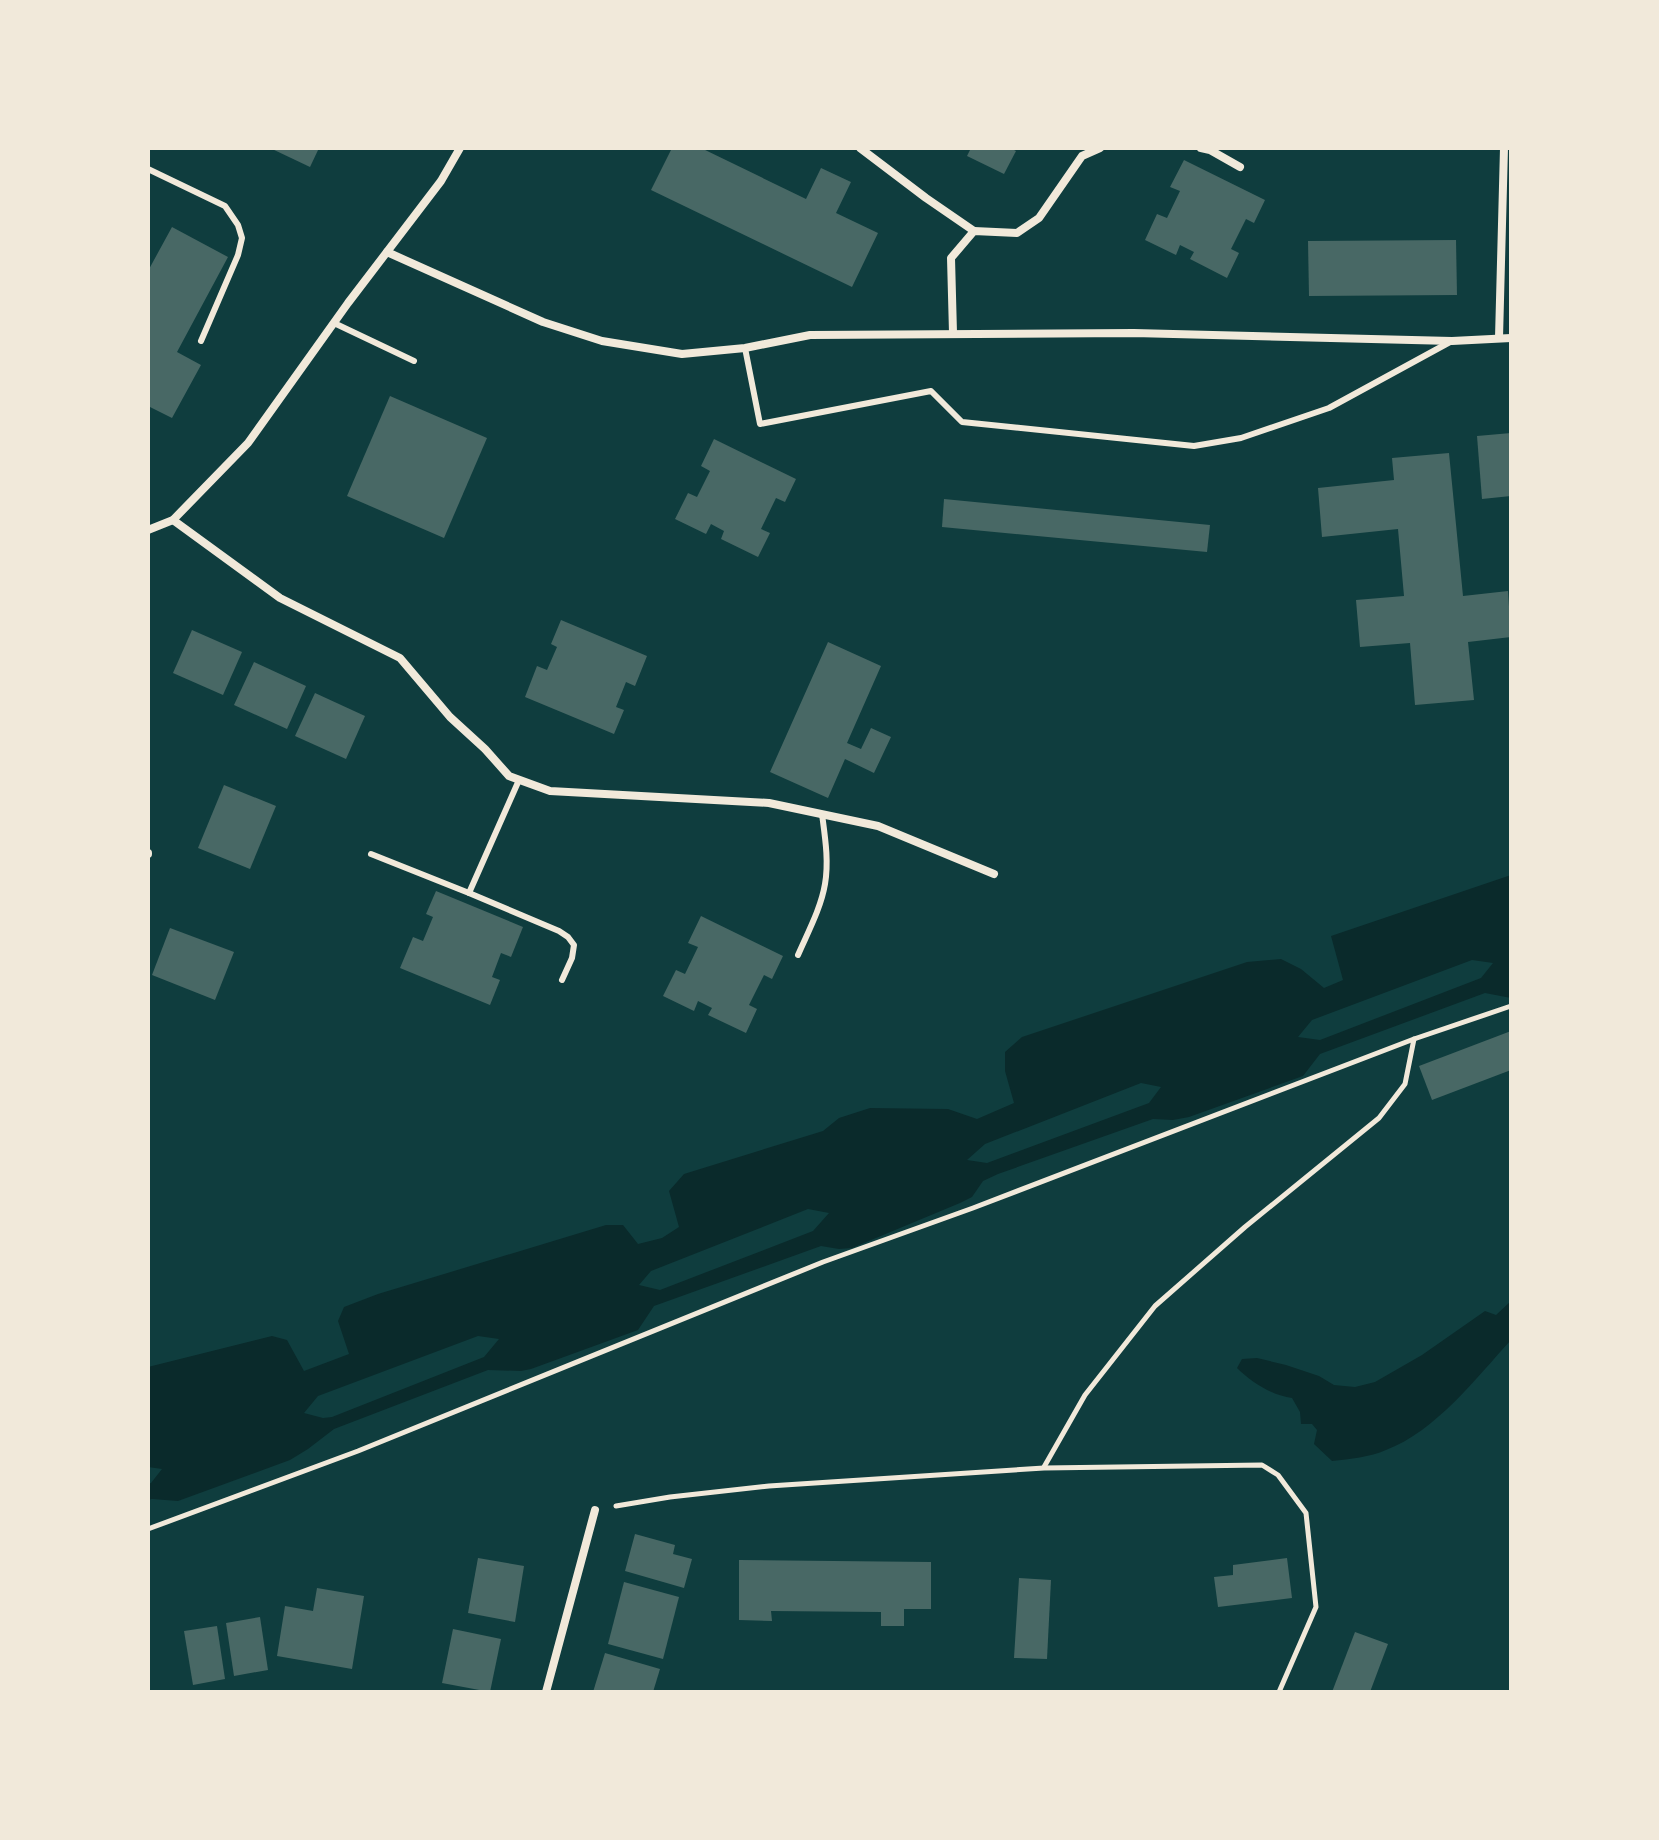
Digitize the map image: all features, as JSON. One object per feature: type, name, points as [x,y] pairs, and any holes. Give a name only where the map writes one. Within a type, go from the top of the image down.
[{"type":"street","points":[[148,530],[173,520],[248,443],[441,181],[460,148]]},
{"type":"street","points":[[860,148],[974,231],[1017,233],[1039,218],[1082,156],[1100,148]]},
{"type":"street","points":[[1201,148],[1240,167]]},
{"type":"street","points":[[1499,338],[1504,148]]},
{"type":"street","points":[[953,333],[951,258],[974,231]]},
{"type":"street","points":[[387,252],[543,322],[602,341],[682,354],[745,348],[810,335],[1134,333],[1452,341],[1511,338]]},
{"type":"street","points":[[173,520],[280,598],[400,658],[450,717],[509,776],[550,791],[769,803],[878,826],[994,874]]},
{"type":"street","points":[[546,1692],[595,1510]]},
{"type":"lane","points":[[148,169],[225,206],[238,225],[242,238],[238,255],[201,341]]},
{"type":"lane","points":[[334,323],[414,361]]},
{"type":"lane","points":[[745,348],[760,424],[931,391],[962,422],[1194,446],[1241,438],[1329,408],[1452,341]]},
{"type":"lane","points":[[469,893],[519,780]]},
{"type":"lane","points":[[798,955],[825,886],[826,848],[822,814]]},
{"type":"lane","points":[[371,854],[559,931],[574,945],[562,980]]},
{"type":"path","points":[[148,1529],[358,1451],[823,1262],[973,1208],[1414,1039],[1511,1006]]},
{"type":"path","points":[[1044,1468],[1085,1395],[1155,1306],[1245,1227],[1379,1118],[1405,1084],[1414,1039]]},
{"type":"path","points":[[595,1510],[670,1497],[769,1486],[1044,1468],[1262,1465],[1278,1475],[1306,1513],[1316,1607],[1279,1692]]},
{"type":"water","points":[[1511,875],[1511,998],[1485,993],[1320,1054],[1303,1076],[1189,1117],[1153,1119],[998,1174],[983,1181],[972,1197],[852,1248],[821,1246],[654,1306],[638,1330],[531,1369],[488,1370],[334,1429],[290,1460],[178,1501],[148,1500],[148,1484],[162,1469],[148,1467],[148,1367],[272,1336],[287,1340],[304,1371],[349,1354],[338,1321],[344,1307],[378,1294],[606,1225],[623,1225],[638,1244],[662,1238],[679,1227],[669,1191],[684,1174],[823,1131],[839,1118],[870,1108],[948,1109],[977,1119],[1014,1103],[1005,1071],[1005,1052],[1022,1037],[1247,962],[1281,959],[1301,969],[1324,988],[1343,980],[1331,936]],"holes":[[[1472,960],[1493,963],[1481,978],[1320,1040],[1298,1037],[1312,1020]],[[1141,1083],[1161,1087],[1149,1103],[987,1163],[967,1160],[985,1144]],[[808,1209],[829,1213],[813,1231],[660,1290],[639,1285],[651,1271]],[[478,1336],[499,1339],[484,1357],[332,1417],[304,1413],[318,1396]]]},
{"type":"water","points":[[1511,1301],[1511,1340],[1484,1371],[1422,1430],[1373,1454],[1332,1461],[1314,1444],[1317,1430],[1312,1424],[1301,1424],[1300,1412],[1292,1398],[1263,1388],[1237,1368],[1242,1359],[1257,1358],[1319,1376],[1334,1385],[1355,1387],[1375,1382],[1422,1355],[1485,1311],[1496,1315]]},
{"type":"building","points":[[270,148],[319,148],[310,167]]},
{"type":"building","points":[[672,148],[701,148],[806,199],[821,168],[851,182],[836,213],[878,233],[852,287],[651,190]]},
{"type":"building","points":[[971,148],[1010,148],[1016,151],[1004,174],[967,156]]},
{"type":"building","points":[[1184,160],[1265,200],[1254,223],[1246,219],[1231,249],[1239,253],[1227,278],[1190,259],[1194,252],[1180,245],[1176,255],[1145,240],[1157,214],[1167,218],[1180,191],[1170,187]]},
{"type":"building","points":[[172,227],[228,257],[177,352],[201,365],[172,418],[148,406],[148,271]]},
{"type":"building","points":[[1456,240],[1457,295],[1309,296],[1308,241]]},
{"type":"building","points":[[390,396],[487,438],[444,538],[347,496]]},
{"type":"building","points":[[1511,433],[1511,496],[1482,499],[1477,436]]},
{"type":"building","points":[[714,439],[796,479],[785,502],[776,498],[761,529],[770,533],[758,557],[721,539],[724,531],[711,524],[706,534],[675,519],[688,493],[697,497],[710,471],[701,466]]},
{"type":"building","points":[[1449,453],[1463,596],[1508,591],[1511,637],[1468,642],[1474,700],[1415,705],[1410,643],[1360,647],[1356,600],[1404,596],[1398,529],[1322,537],[1318,488],[1394,480],[1392,458]]},
{"type":"building","points":[[944,499],[1210,525],[1207,552],[942,527]]},
{"type":"building","points":[[561,620],[647,656],[635,686],[626,682],[616,707],[624,710],[614,734],[525,697],[537,666],[547,670],[557,647],[551,644]]},
{"type":"building","points":[[192,630],[242,652],[223,695],[173,673]]},
{"type":"building","points":[[828,642],[881,666],[847,743],[861,749],[871,728],[891,737],[874,773],[845,759],[828,798],[770,772]]},
{"type":"building","points":[[254,662],[306,686],[287,729],[234,705]]},
{"type":"building","points":[[315,693],[365,716],[346,759],[295,736]]},
{"type":"building","points":[[224,785],[276,806],[250,869],[198,848]]},
{"type":"building","points":[[436,891],[523,927],[511,957],[501,953],[492,977],[500,980],[490,1005],[400,968],[413,937],[423,941],[433,917],[426,914]]},
{"type":"building","points":[[701,916],[783,956],[772,979],[764,975],[749,1005],[757,1009],[746,1033],[708,1015],[712,1008],[698,1001],[694,1011],[663,996],[676,970],[685,974],[698,947],[688,943]]},
{"type":"building","points":[[170,928],[234,952],[215,1000],[152,975]]},
{"type":"building","points":[[1511,1031],[1511,1070],[1432,1100],[1419,1066]]},
{"type":"building","points":[[635,1534],[675,1545],[673,1554],[692,1559],[684,1588],[625,1571]]},
{"type":"building","points":[[478,1558],[524,1566],[515,1622],[468,1613]]},
{"type":"building","points":[[1287,1558],[1292,1598],[1218,1607],[1214,1577],[1233,1575],[1233,1565]]},
{"type":"building","points":[[739,1560],[931,1562],[931,1609],[904,1609],[904,1626],[881,1626],[881,1612],[771,1611],[772,1621],[739,1620]]},
{"type":"building","points":[[1019,1578],[1051,1580],[1047,1659],[1014,1658]]},
{"type":"building","points":[[624,1582],[679,1597],[663,1659],[608,1644]]},
{"type":"building","points":[[317,1588],[364,1596],[352,1669],[277,1656],[285,1606],[313,1611]]},
{"type":"building","points":[[260,1617],[268,1670],[234,1676],[226,1623]]},
{"type":"building","points":[[217,1626],[225,1679],[193,1685],[184,1631]]},
{"type":"building","points":[[453,1629],[501,1639],[490,1692],[442,1683]]},
{"type":"building","points":[[1355,1632],[1388,1644],[1370,1692],[1332,1692]]},
{"type":"building","points":[[605,1653],[660,1669],[653,1692],[593,1692]]}]
